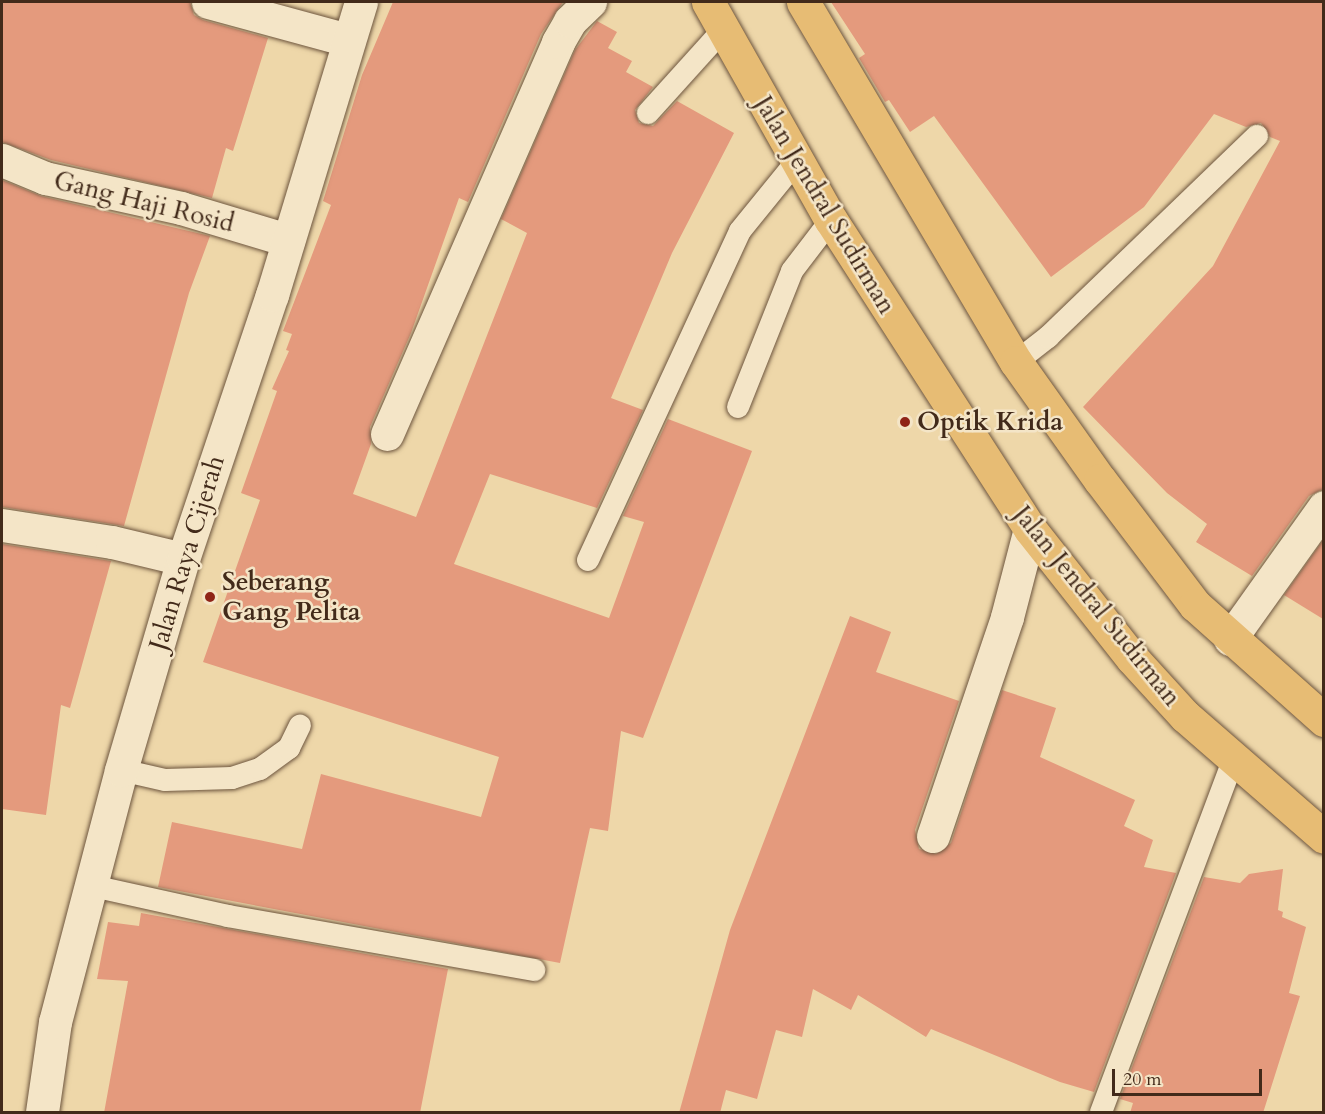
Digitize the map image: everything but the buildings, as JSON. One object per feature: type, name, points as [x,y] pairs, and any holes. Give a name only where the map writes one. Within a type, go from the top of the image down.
[{"type":"highway","points":[[803,2],[1016,362],[1184,593],[1230,639],[1323,720]]},
{"type":"highway","name":"Jalan Jendral Sudirman","points":[[716,15],[796,162],[831,220],[1030,529],[1132,658],[1233,760],[1323,837]]},
{"type":"street","points":[[208,2],[348,40]]},
{"type":"street","name":"Jalan Raya Cijerah","points":[[42,1113],[55,1022],[88,885],[183,559],[288,240],[361,2]]},
{"type":"street","points":[[387,434],[558,42],[570,21],[590,2]]},
{"type":"street","name":"Gang Haji Rosid","points":[[2,160],[45,178],[181,208],[288,240]]},
{"type":"street","points":[[1230,639],[1323,507]]},
{"type":"street","points":[[2,525],[111,542],[183,559]]},
{"type":"street","points":[[933,836],[1007,617],[1030,529]]},
{"type":"lane","points":[[648,113],[716,15]]},
{"type":"lane","points":[[1016,362],[1047,337],[1257,136]]},
{"type":"lane","points":[[588,560],[740,231],[796,162]]},
{"type":"lane","points":[[738,407],[792,271],[831,220]]},
{"type":"lane","points":[[122,770],[165,780],[232,778],[260,770],[289,748],[300,725]]},
{"type":"lane","points":[[1101,1113],[1233,760]]},
{"type":"lane","points":[[88,885],[228,916],[534,970]]},
{"type":"place","name":"Optik Krida","points":[[905,422]]},
{"type":"place","name":"Seberang Gang Pelita","points":[[210,597]]}]
